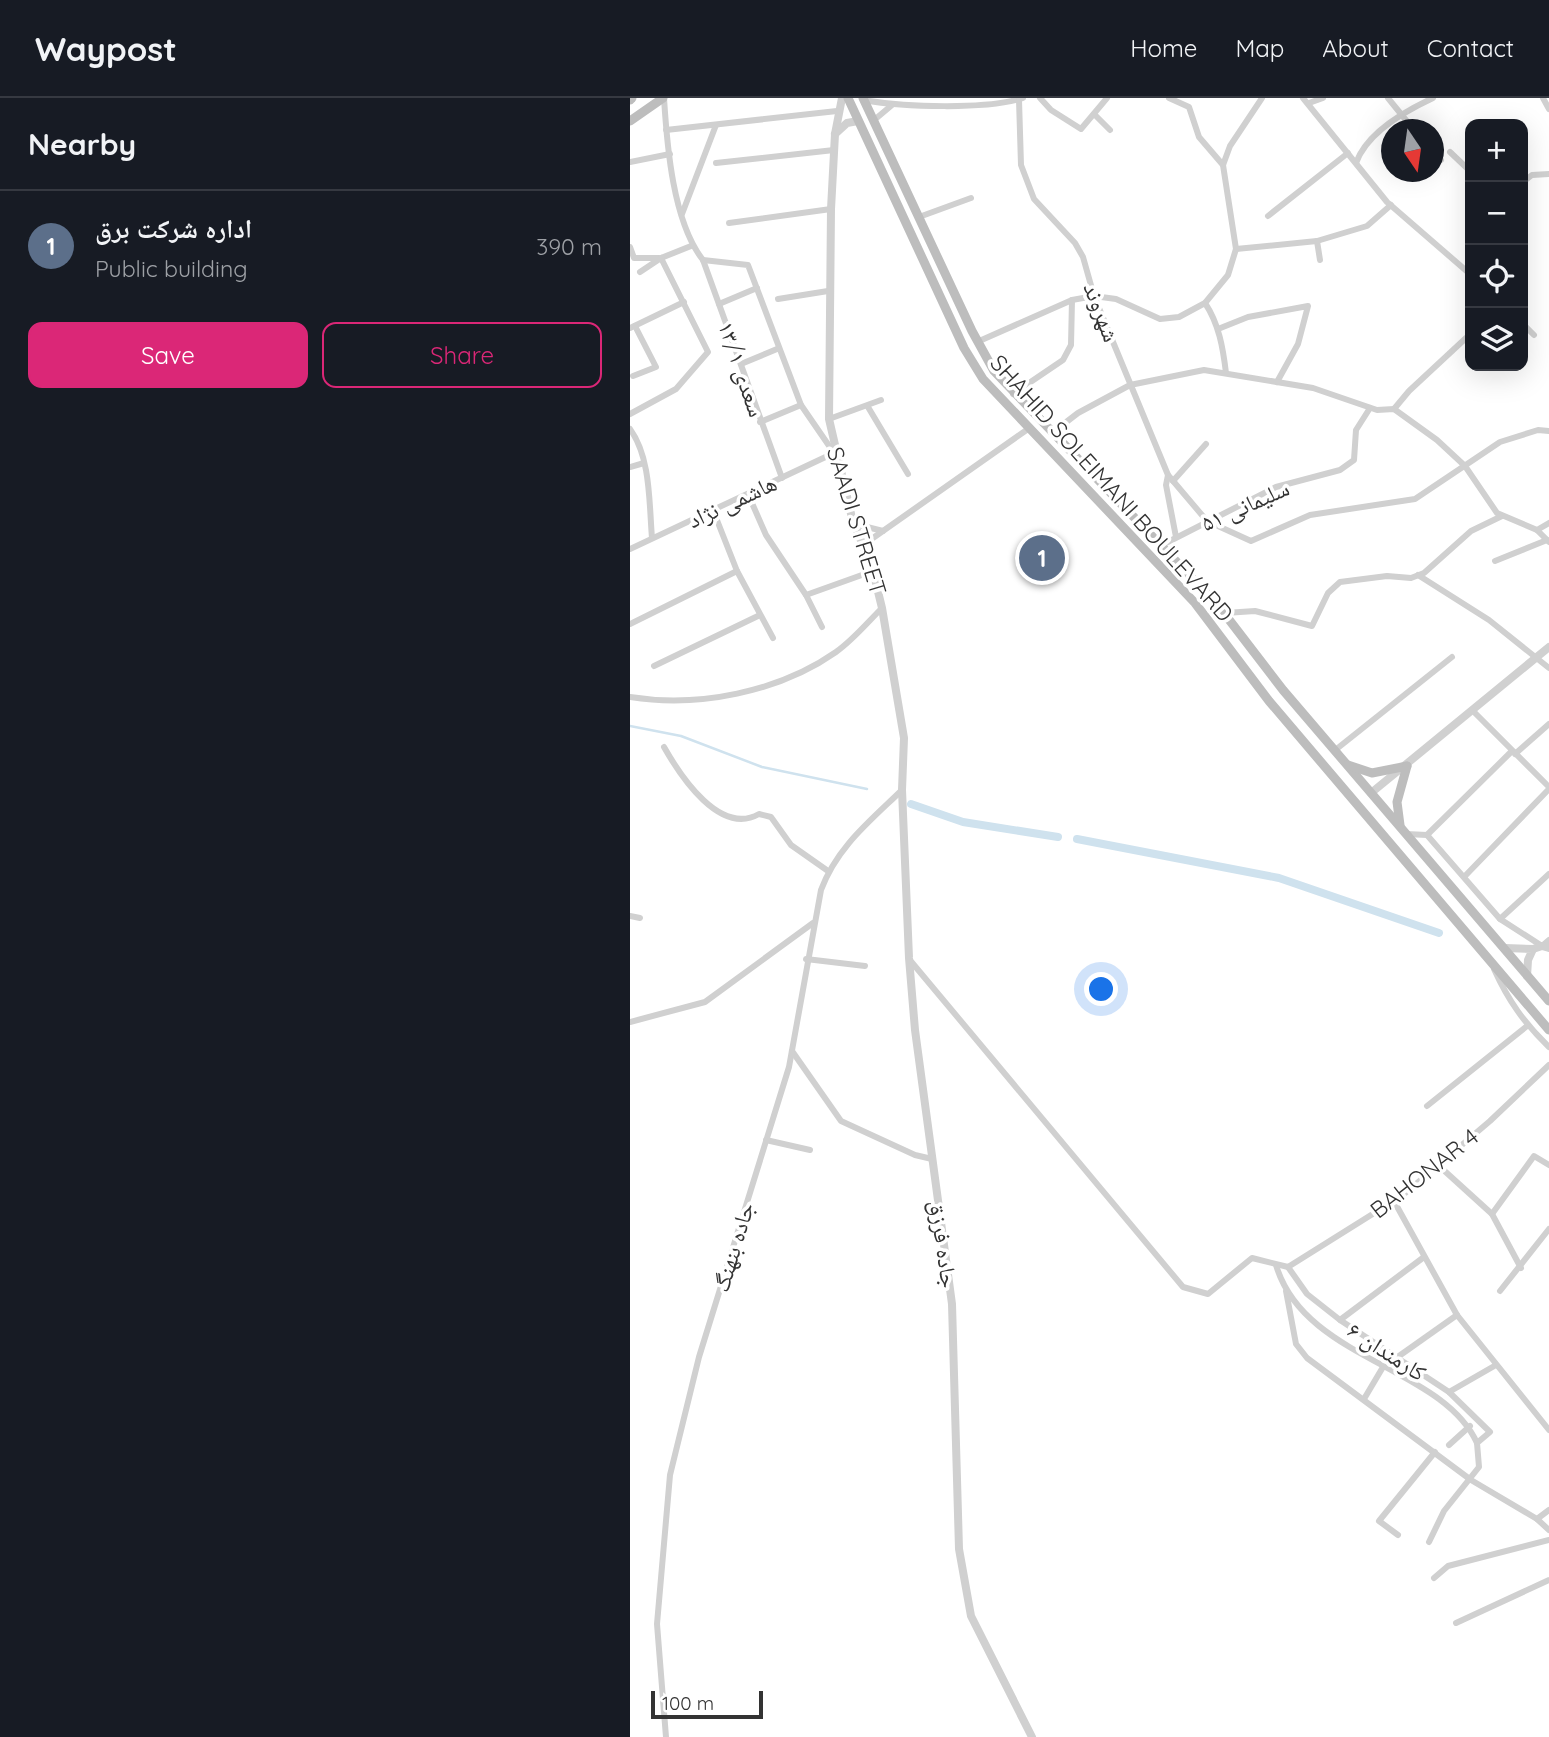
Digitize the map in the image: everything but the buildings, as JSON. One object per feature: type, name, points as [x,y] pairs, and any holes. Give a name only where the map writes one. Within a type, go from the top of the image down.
[{"type":"main road","points":[[630,121],[664,98]]},
{"type":"main road","name":"SHAHID SOLEIMANI BOULEVARD","points":[[848,98],[969,359],[990,388],[1195,603],[1269,701],[1549,1030]]},
{"type":"main road","name":"SHAHID SOLEIMANI BOULEVARD","points":[[863,99],[977,342],[994,371],[1013,394],[1225,613],[1334,751],[1547,997]]},
{"type":"main road","points":[[1074,476],[1085,466]]},
{"type":"main road","points":[[1346,765],[1372,773],[1407,766],[1397,802],[1403,830]]},
{"type":"main road","points":[[1357,805],[1371,793]]},
{"type":"street","points":[[664,98],[670,154],[691,246],[703,260],[748,265],[801,405],[834,453]]},
{"type":"street","name":"SAADI STREET","points":[[842,98],[837,111],[831,209],[828,291],[829,419],[834,453],[855,524],[873,571],[882,608],[904,738]]},
{"type":"street","points":[[1040,98],[1051,110],[1081,129],[1107,98]]},
{"type":"street","points":[[1169,98],[1185,103],[1199,137],[1223,165]]},
{"type":"street","points":[[977,342],[1072,300],[1094,296],[1116,299],[1160,319],[1180,317],[1205,303],[1228,275],[1236,249],[1223,165],[1230,146],[1262,98]]},
{"type":"street","points":[[1303,98],[1391,205],[1465,270]]},
{"type":"street","points":[[1309,103],[1323,98]]},
{"type":"street","points":[[1388,98],[1404,119]]},
{"type":"street","points":[[1356,163],[1362,147],[1401,116],[1433,98]]},
{"type":"street","points":[[1543,98],[1549,109]]},
{"type":"street","points":[[863,99],[892,105],[1021,99]]},
{"type":"street","name":"شهروند","points":[[1021,99],[1021,165],[1034,199],[1075,243],[1083,257],[1094,296],[1171,478],[1207,522]]},
{"type":"street","points":[[873,121],[892,105]]},
{"type":"street","points":[[666,130],[837,111]]},
{"type":"street","points":[[1094,114],[1111,130]]},
{"type":"street","points":[[835,134],[846,123],[858,121]]},
{"type":"street","points":[[682,216],[702,169],[716,125]]},
{"type":"street","points":[[716,163],[834,150]]},
{"type":"street","points":[[1450,152],[1465,166]]},
{"type":"street","points":[[1268,216],[1348,153]]},
{"type":"street","points":[[630,162],[670,154]]},
{"type":"street","points":[[1528,179],[1549,174]]},
{"type":"street","points":[[919,217],[971,198]]},
{"type":"street","points":[[1236,249],[1317,241],[1367,226],[1391,205]]},
{"type":"street","points":[[729,223],[831,209]]},
{"type":"street","points":[[1317,241],[1320,260]]},
{"type":"street","points":[[640,272],[661,258],[691,246]]},
{"type":"street","points":[[630,247],[634,258],[661,258]]},
{"type":"street","points":[[630,414],[677,389],[709,352],[661,258]]},
{"type":"street","name":"سعدی ۱۳/۱","points":[[703,260],[782,478]]},
{"type":"street","points":[[719,304],[757,288]]},
{"type":"street","points":[[778,299],[828,291]]},
{"type":"street","points":[[1013,394],[1063,360],[1071,345],[1072,300]]},
{"type":"street","points":[[633,376],[656,367],[633,327],[684,302]]},
{"type":"street","points":[[1205,303],[1218,329],[1226,373]]},
{"type":"street","points":[[1218,329],[1248,317],[1308,306],[1298,344],[1277,382]]},
{"type":"street","points":[[1528,329],[1534,335]]},
{"type":"street","points":[[1394,409],[1409,391],[1465,339]]},
{"type":"street","points":[[741,364],[778,349]]},
{"type":"street","points":[[1052,433],[1078,413],[1130,385],[1204,370],[1313,388],[1370,408],[1394,409],[1437,440],[1465,466],[1502,516],[1537,530],[1548,541],[1494,561]]},
{"type":"street","points":[[829,419],[868,407],[881,400]]},
{"type":"street","points":[[760,422],[801,405]]},
{"type":"street","points":[[868,407],[908,474]]},
{"type":"street","name":"سلیمانی ۵۱","points":[[1162,545],[1276,487],[1340,470],[1354,460],[1356,430],[1370,408]]},
{"type":"street","points":[[630,429],[636,437],[644,463],[652,538]]},
{"type":"street","points":[[864,548],[883,531],[1028,429]]},
{"type":"street","points":[[1207,522],[1251,541],[1310,515],[1415,499],[1500,442],[1538,430],[1549,431]]},
{"type":"street","points":[[1176,537],[1166,485],[1206,444]]},
{"type":"street","name":"هاشمی نژاد","points":[[630,549],[834,453]]},
{"type":"street","points":[[630,467],[644,463]]},
{"type":"street","points":[[748,494],[766,535],[806,596],[822,627]]},
{"type":"street","points":[[713,510],[737,571],[774,638]]},
{"type":"street","points":[[1225,613],[1255,611],[1312,626],[1328,593],[1340,582],[1418,575],[1471,531],[1502,516]]},
{"type":"street","points":[[1537,530],[1549,523]]},
{"type":"street","points":[[855,524],[883,531]]},
{"type":"street","points":[[630,624],[737,571]]},
{"type":"street","points":[[806,596],[873,571]]},
{"type":"street","points":[[1418,575],[1489,620],[1549,668]]},
{"type":"street","points":[[630,697],[733,695],[776,684],[834,654],[882,608]]},
{"type":"street","points":[[654,666],[760,615]]},
{"type":"street","points":[[1371,793],[1549,647]]},
{"type":"street","points":[[1334,751],[1452,657]]},
{"type":"street","points":[[1465,876],[1549,788],[1473,711]]},
{"type":"street","points":[[1427,835],[1513,752],[1549,724]]},
{"type":"street","name":"جاده فرزق","points":[[904,738],[902,790],[909,958],[952,1304],[956,1514],[963,1582],[971,1616],[1032,1737]]},
{"type":"street","points":[[664,747],[682,779],[712,806],[733,820],[747,821],[759,814],[771,817],[791,845],[828,871]]},
{"type":"street","name":"جاده بنهنگ","points":[[666,1737],[657,1624],[670,1475],[699,1357],[792,1051],[806,959],[828,871],[846,843],[902,790]]},
{"type":"street","points":[[1403,830],[1427,835],[1500,919],[1547,945]]},
{"type":"street","points":[[1500,919],[1549,874]]},
{"type":"street","points":[[630,916],[640,918]]},
{"type":"street","points":[[630,1022],[705,1002],[814,923]]},
{"type":"street","points":[[1505,948],[1533,949],[1547,945]]},
{"type":"street","points":[[1527,976],[1533,949]]},
{"type":"street","points":[[909,958],[1183,1287],[1208,1294],[1252,1258],[1288,1267]]},
{"type":"street","points":[[806,959],[865,966]]},
{"type":"street","points":[[1491,961],[1506,997],[1527,1026],[1549,1047]]},
{"type":"street","points":[[1427,1107],[1527,1026]]},
{"type":"street","points":[[792,1051],[841,1121],[883,1142],[932,1159]]},
{"type":"street","name":"BAHONAR 4","points":[[1288,1267],[1394,1201],[1549,1065]]},
{"type":"street","points":[[765,1140],[810,1150]]},
{"type":"street","points":[[1492,1214],[1534,1156],[1549,1165]]},
{"type":"street","points":[[1438,1165],[1492,1214],[1521,1268]]},
{"type":"street","points":[[1394,1201],[1457,1315],[1547,1425]]},
{"type":"street","points":[[1500,1292],[1549,1229]]},
{"type":"street","points":[[1340,1320],[1424,1257]]},
{"type":"street","points":[[1276,1265],[1286,1291],[1296,1344],[1307,1358],[1471,1480],[1537,1519],[1549,1530]]},
{"type":"street","name":"کارمندان ۶","points":[[1288,1267],[1307,1294],[1340,1320],[1399,1356],[1449,1392],[1490,1432],[1478,1443]]},
{"type":"street","points":[[1286,1291],[1317,1326],[1439,1401],[1470,1426],[1478,1443],[1479,1467],[1444,1511],[1429,1542]]},
{"type":"street","points":[[1399,1356],[1457,1315]]},
{"type":"street","points":[[1449,1392],[1496,1365]]},
{"type":"street","points":[[1364,1399],[1383,1367]]},
{"type":"street","points":[[1448,1445],[1470,1426]]},
{"type":"street","points":[[1398,1535],[1379,1521],[1434,1452]]},
{"type":"street","points":[[1537,1519],[1549,1510]]},
{"type":"street","points":[[1434,1578],[1448,1566],[1549,1540]]},
{"type":"street","points":[[1456,1623],[1549,1580]]},
{"type":"waterway","points":[[630,726],[681,736],[762,767],[867,789]]},
{"type":"waterway","points":[[911,804],[963,822],[1058,837]]},
{"type":"waterway","points":[[1077,839],[1279,878],[1439,933]]},
{"type":"place","name":"اداره شرکت برق","points":[[1042,558]]}]
